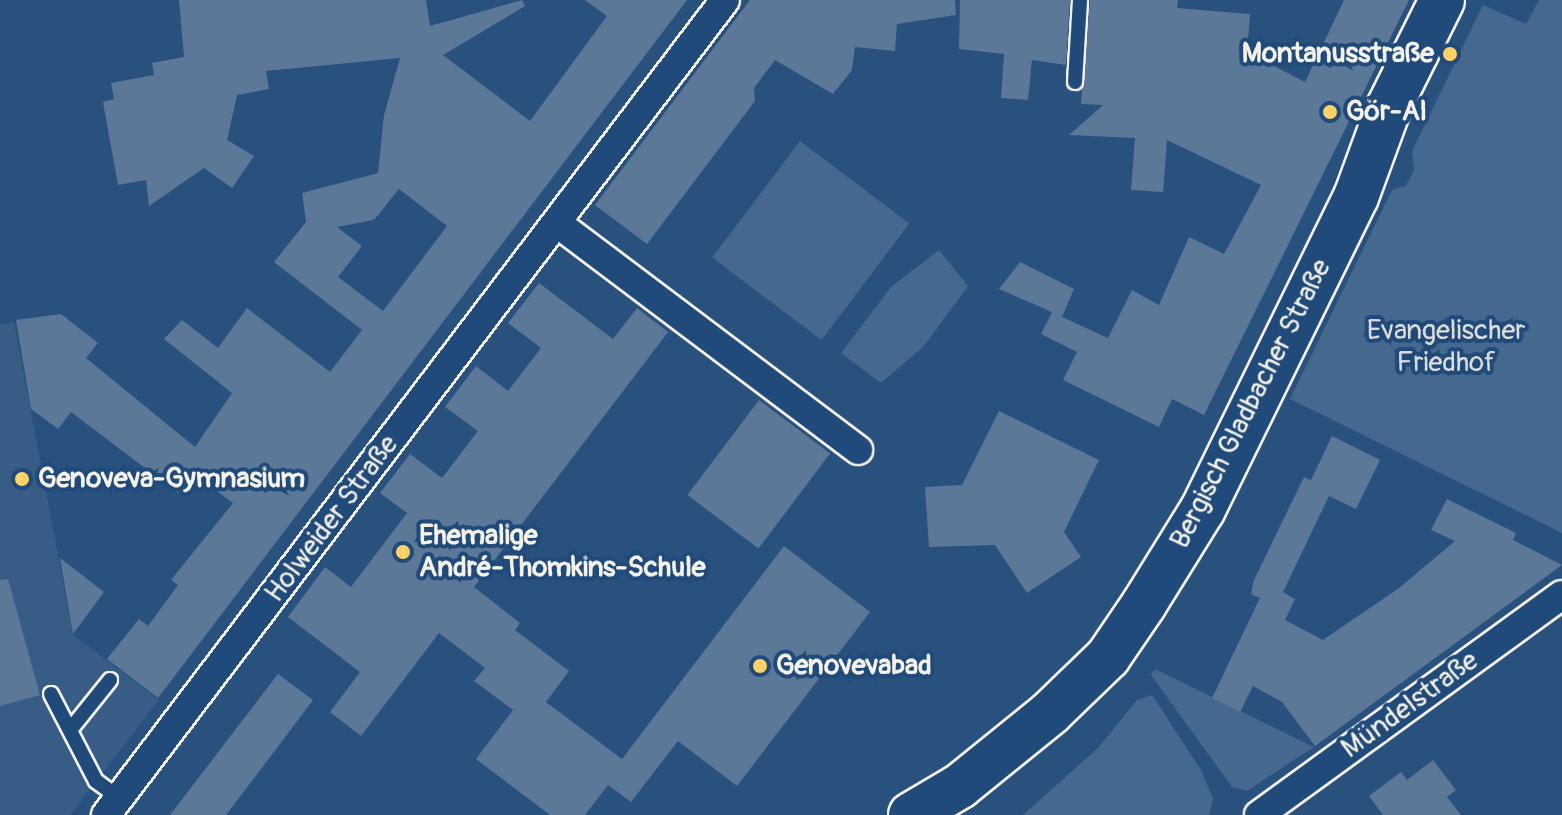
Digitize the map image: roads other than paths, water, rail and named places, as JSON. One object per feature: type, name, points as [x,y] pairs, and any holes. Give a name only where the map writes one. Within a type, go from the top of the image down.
[{"type":"main road","name":"Bergisch Gladbacher Straße","points":[[911,815],[960,786],[1050,713],[1108,657],[1144,604],[1231,452],[1356,197],[1389,107],[1442,0]]},
{"type":"street","name":"Holweider Straße","points":[[112,806],[725,0]]},
{"type":"street","points":[[557,223],[858,450]]},
{"type":"street","name":"Mündelstraße","points":[[1259,815],[1562,595]]},
{"type":"lane","points":[[1075,82],[1080,0]]},
{"type":"lane","points":[[70,730],[110,680]]},
{"type":"lane","points":[[51,694],[112,806]]},
{"type":"place","name":"Montanusstraße","points":[[1450,54]]},
{"type":"place","name":"Gör-Al","points":[[1330,112]]},
{"type":"place","name":"Genoveva-Gymnasium","points":[[22,479]]},
{"type":"place","name":"Ehemalige André-Thomkins-Schule","points":[[403,552]]},
{"type":"place","name":"Genovevabad","points":[[760,666]]},
{"type":"park label","name":"Evangelischer Friedhof","points":[[1446,347]]}]
